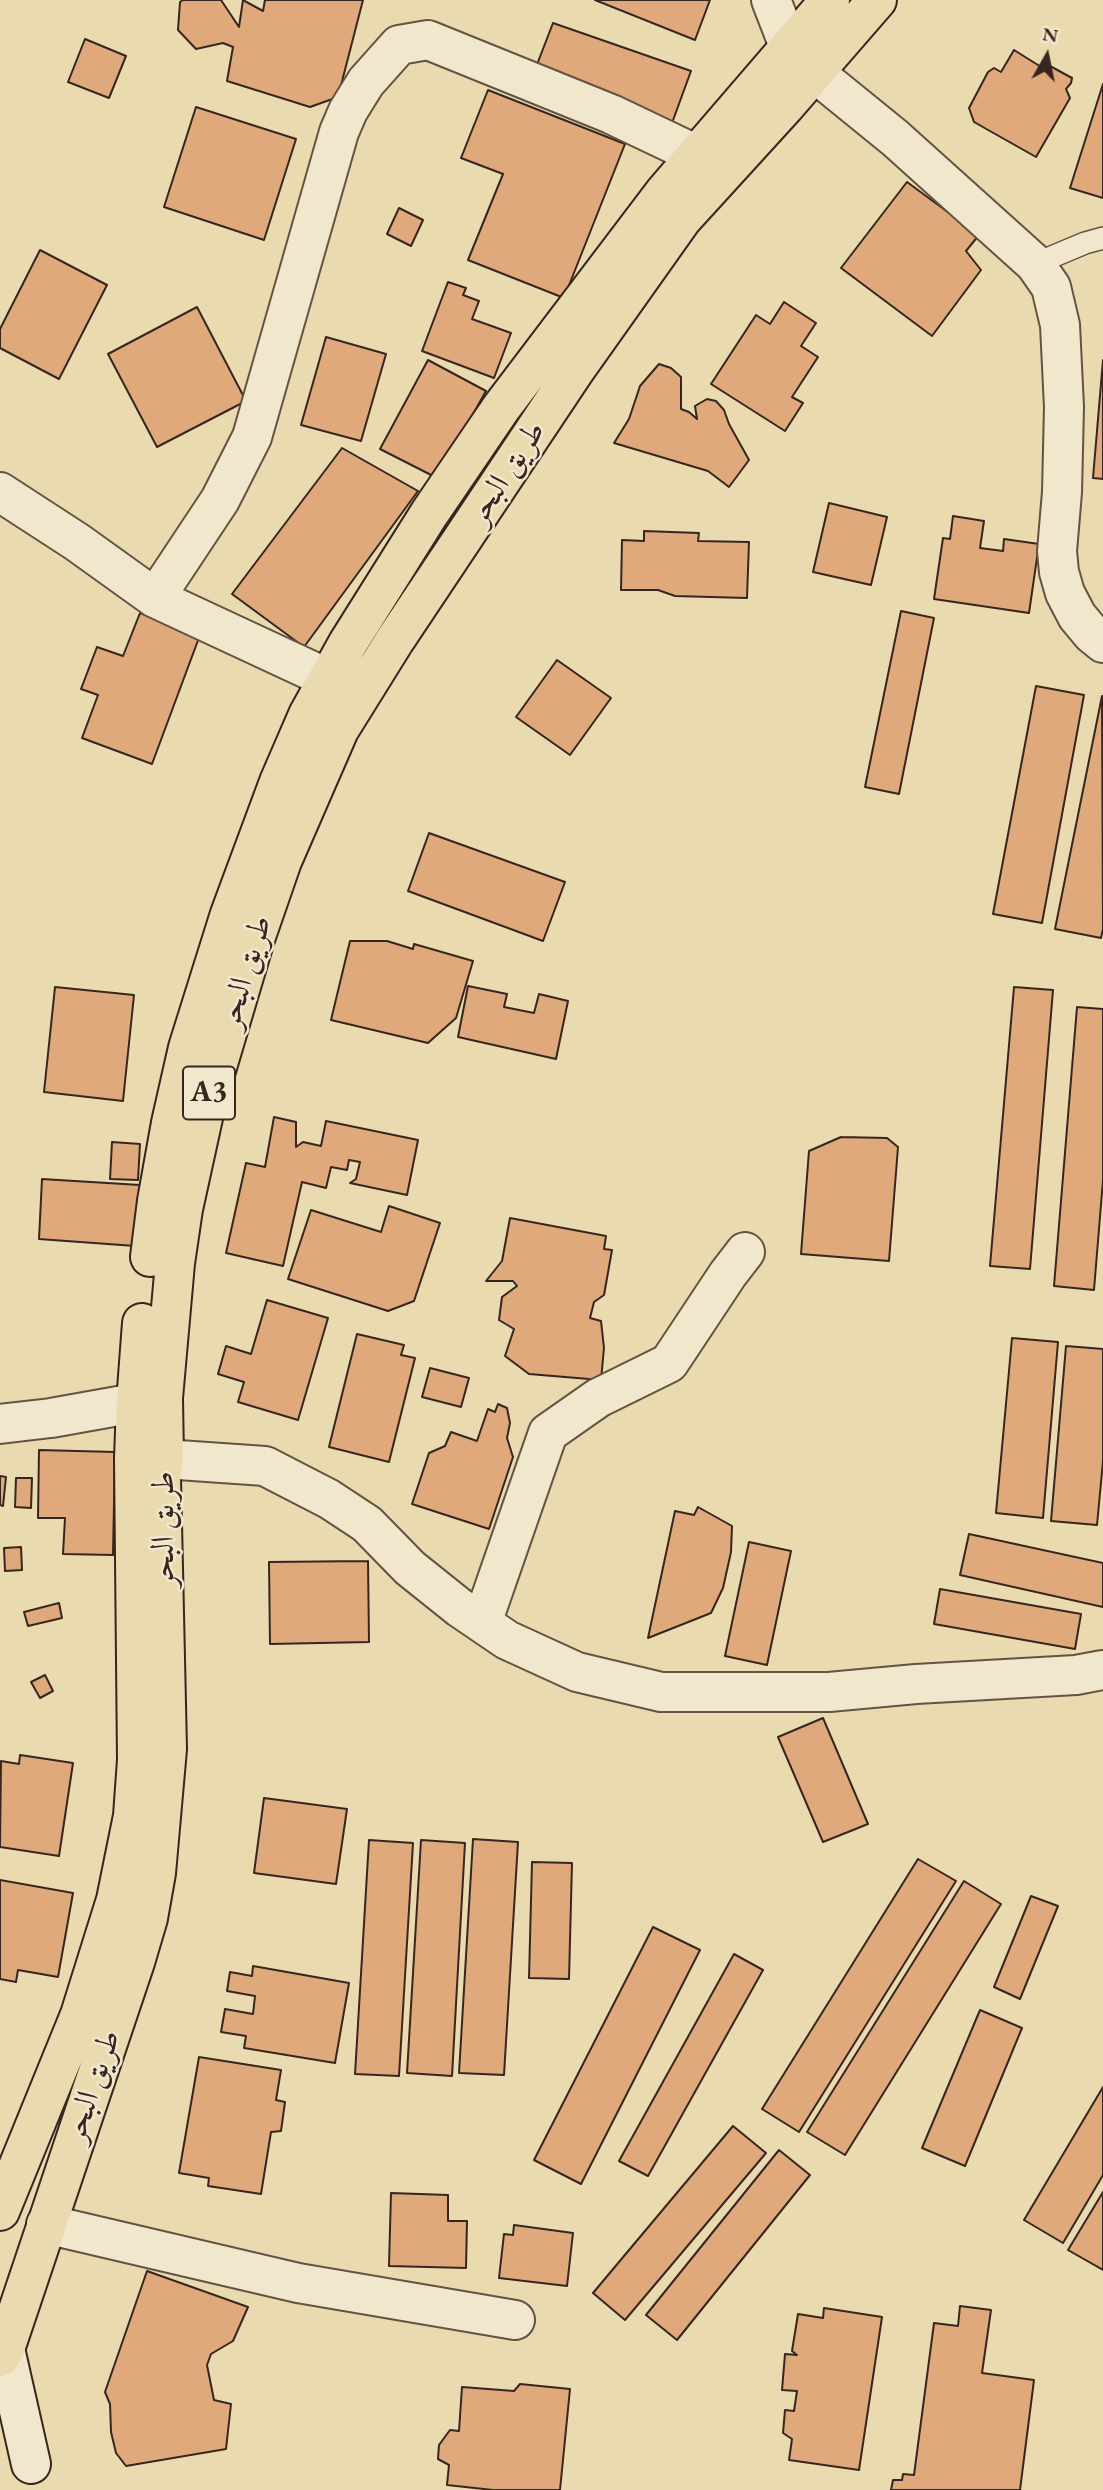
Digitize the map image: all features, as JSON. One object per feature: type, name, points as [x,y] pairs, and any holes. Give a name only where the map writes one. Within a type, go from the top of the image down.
[{"type":"highway","name":"طريق البحر","points":[[0,2211],[80,2015],[103,1946],[124,1868],[137,1760],[157,1202],[188,1048],[230,914],[279,782],[308,715],[344,687],[682,219],[802,61],[830,0]]},
{"type":"highway","name":"طريق البحر","points":[[344,687],[348,643],[429,514],[501,408],[664,193],[697,155],[802,61],[877,0]]},
{"type":"highway","name":"طريق البحر","points":[[2,2350],[135,1962],[148,1917],[156,1873],[167,1749],[161,1478],[149,1459]]},
{"type":"street","points":[[771,0],[802,61],[895,138],[1035,264],[1051,287],[1060,326],[1064,407],[1062,492],[1057,551],[1059,572],[1065,593],[1077,615],[1103,643]]},
{"type":"street","points":[[155,598],[220,500],[244,454],[259,418],[294,285],[339,132],[366,82],[399,45],[428,40],[611,114],[697,155]]},
{"type":"street","points":[[0,492],[77,542],[155,598],[344,687]]},
{"type":"street","points":[[482,1623],[548,1433],[598,1398],[669,1363],[745,1252]]},
{"type":"street","points":[[0,1424],[149,1401]]},
{"type":"street","points":[[149,1459],[265,1466],[318,1493],[367,1524],[410,1567],[507,1640],[577,1672],[661,1692],[829,1692],[1076,1675],[1103,1670]]},
{"type":"street","points":[[47,2224],[298,2283],[515,2320]]},
{"type":"street","points":[[2,2350],[39,2477]]},
{"type":"street","points":[[0,2425],[39,2477]]},
{"type":"lane","points":[[1035,264],[1103,238]]},
{"type":"building","points":[[221,0],[239,27],[243,0],[263,11],[265,0],[363,0],[338,97],[310,107],[227,81],[233,47],[223,43],[196,49],[178,30],[180,2]]},
{"type":"building","points":[[595,0],[710,0],[695,40]]},
{"type":"building","points":[[553,23],[691,71],[668,134],[531,80]]},
{"type":"building","points":[[85,39],[126,56],[109,98],[68,82]]},
{"type":"building","points":[[1014,50],[1046,70],[1050,66],[1072,78],[1066,89],[1070,98],[1036,157],[974,122],[969,108],[988,72],[994,68],[1001,72]]},
{"type":"building","points":[[1103,84],[1103,198],[1070,188]]},
{"type":"building","points":[[488,90],[625,144],[564,298],[468,260],[503,174],[461,158]]},
{"type":"building","points":[[196,107],[296,139],[264,240],[164,207]]},
{"type":"building","points":[[907,182],[979,235],[966,251],[981,270],[932,336],[841,268]]},
{"type":"building","points":[[399,208],[423,220],[411,246],[387,234]]},
{"type":"building","points":[[40,250],[107,285],[59,379],[0,348],[0,329]]},
{"type":"building","points":[[448,282],[466,288],[463,295],[479,301],[472,319],[511,333],[494,378],[422,351]]},
{"type":"building","points":[[784,302],[816,323],[801,346],[818,357],[792,397],[803,403],[785,431],[711,384],[756,315],[770,324]]},
{"type":"building","points":[[197,307],[246,401],[157,447],[108,354]]},
{"type":"building","points":[[326,337],[386,354],[361,441],[301,425]]},
{"type":"building","points":[[428,360],[486,391],[437,478],[380,449]]},
{"type":"building","points":[[1103,360],[1103,479],[1093,478]]},
{"type":"building","points":[[659,364],[671,368],[681,377],[681,409],[697,419],[695,406],[707,399],[716,401],[724,410],[749,460],[729,487],[708,471],[614,443],[629,419],[640,386]]},
{"type":"building","points":[[342,448],[418,491],[304,647],[232,594]]},
{"type":"building","points":[[829,503],[887,517],[871,585],[813,572]]},
{"type":"building","points":[[953,516],[984,521],[980,548],[1003,551],[1004,539],[1039,544],[1029,613],[934,599],[943,538],[950,539]]},
{"type":"building","points":[[644,531],[699,533],[698,541],[749,542],[747,598],[675,596],[658,590],[621,590],[622,540],[644,541]]},
{"type":"building","points":[[901,611],[934,618],[899,794],[865,787]]},
{"type":"building","points":[[140,613],[200,635],[152,764],[82,738],[98,695],[81,689],[97,647],[123,656]]},
{"type":"building","points":[[557,660],[611,698],[570,755],[516,717]]},
{"type":"building","points":[[1036,686],[1084,695],[1042,923],[993,914]]},
{"type":"building","points":[[1102,696],[1103,929],[1101,938],[1055,929]]},
{"type":"building","points":[[429,833],[565,882],[543,941],[408,891]]},
{"type":"building","points":[[350,941],[387,941],[413,949],[414,944],[473,961],[456,1018],[428,1043],[331,1020]]},
{"type":"building","points":[[468,986],[507,994],[504,1007],[534,1013],[539,994],[568,1001],[556,1059],[458,1037]]},
{"type":"building","points":[[55,987],[134,995],[123,1101],[44,1092]]},
{"type":"building","points":[[1014,987],[1053,990],[1030,1269],[990,1266]]},
{"type":"building","points":[[1077,1007],[1103,1009],[1103,1180],[1094,1290],[1054,1286]]},
{"type":"building","points":[[274,1117],[296,1122],[296,1147],[303,1142],[321,1146],[326,1121],[418,1140],[407,1195],[350,1183],[356,1179],[360,1162],[349,1160],[347,1170],[331,1167],[326,1188],[302,1182],[283,1266],[226,1253],[246,1163],[265,1167]]},
{"type":"building","points":[[841,1137],[887,1138],[898,1147],[889,1261],[801,1254],[809,1151]]},
{"type":"building","points":[[112,1142],[140,1144],[138,1180],[110,1179]]},
{"type":"building","points":[[42,1179],[140,1185],[135,1246],[39,1239]]},
{"type":"building","points":[[389,1206],[440,1223],[414,1301],[388,1311],[288,1279],[311,1210],[381,1232]]},
{"type":"building","points":[[510,1218],[606,1236],[604,1249],[612,1250],[604,1295],[594,1302],[590,1318],[601,1321],[604,1348],[601,1380],[529,1374],[505,1356],[514,1329],[499,1320],[502,1297],[517,1286],[513,1281],[486,1281],[502,1261]]},
{"type":"building","points":[[267,1300],[328,1318],[298,1420],[238,1402],[244,1382],[218,1374],[226,1346],[251,1354]]},
{"type":"building","points":[[357,1334],[404,1345],[401,1355],[415,1358],[389,1462],[329,1447]]},
{"type":"building","points":[[1012,1338],[1058,1342],[1043,1518],[996,1513]]},
{"type":"building","points":[[1066,1346],[1103,1349],[1103,1461],[1097,1525],[1051,1521]]},
{"type":"building","points":[[430,1368],[469,1378],[461,1407],[422,1397]]},
{"type":"building","points":[[498,1404],[507,1408],[510,1423],[507,1438],[513,1457],[489,1529],[412,1504],[429,1453],[445,1446],[451,1432],[477,1441],[488,1409],[495,1412]]},
{"type":"building","points":[[39,1450],[115,1452],[113,1555],[63,1554],[65,1518],[38,1518]]},
{"type":"building","points":[[0,1476],[6,1477],[3,1506],[0,1505]]},
{"type":"building","points":[[16,1478],[32,1478],[31,1508],[15,1507]]},
{"type":"building","points":[[698,1507],[732,1526],[731,1552],[723,1588],[711,1613],[648,1638],[675,1511],[694,1515]]},
{"type":"building","points":[[969,1534],[1103,1563],[1103,1607],[960,1575]]},
{"type":"building","points":[[749,1542],[791,1551],[767,1665],[725,1656]]},
{"type":"building","points":[[21,1547],[22,1570],[5,1571],[4,1548]]},
{"type":"building","points":[[368,1561],[369,1642],[270,1644],[269,1562]]},
{"type":"building","points":[[940,1589],[1081,1614],[1075,1649],[934,1624]]},
{"type":"building","points":[[59,1603],[62,1618],[28,1626],[24,1612]]},
{"type":"building","points":[[45,1675],[53,1691],[40,1698],[31,1682]]},
{"type":"building","points":[[823,1718],[868,1824],[823,1842],[778,1737]]},
{"type":"building","points":[[20,1755],[73,1763],[59,1856],[0,1847],[1,1761],[19,1764]]},
{"type":"building","points":[[264,1798],[347,1809],[336,1884],[254,1873]]},
{"type":"building","points":[[473,1839],[518,1842],[504,2075],[459,2073]]},
{"type":"building","points":[[369,1840],[413,1843],[399,2076],[355,2074]]},
{"type":"building","points":[[421,1840],[465,1843],[452,2076],[407,2073]]},
{"type":"building","points":[[918,1859],[956,1881],[799,2132],[762,2109]]},
{"type":"building","points":[[532,1862],[572,1863],[569,1979],[529,1978]]},
{"type":"building","points":[[0,1880],[73,1893],[58,1977],[18,1970],[16,1982],[0,1979]]},
{"type":"building","points":[[964,1881],[1001,1904],[845,2155],[807,2132]]},
{"type":"building","points":[[1031,1896],[1058,1906],[1020,1999],[994,1987]]},
{"type":"building","points":[[653,1927],[700,1950],[581,2184],[534,2160]]},
{"type":"building","points":[[734,1954],[763,1970],[648,2176],[619,2161]]},
{"type":"building","points":[[253,1966],[349,1983],[335,2063],[244,2048],[246,2036],[221,2032],[225,2009],[253,2014],[255,1996],[227,1991],[230,1972],[252,1976]]},
{"type":"building","points":[[980,2010],[1022,2028],[965,2166],[922,2148]]},
{"type":"building","points":[[199,2057],[281,2070],[276,2100],[285,2102],[281,2131],[271,2132],[261,2194],[208,2186],[209,2178],[179,2173]]},
{"type":"building","points":[[1103,2087],[1103,2175],[1063,2243],[1024,2220]]},
{"type":"building","points":[[733,2126],[766,2153],[625,2320],[593,2293]]},
{"type":"building","points":[[779,2150],[810,2175],[677,2340],[646,2315]]},
{"type":"building","points":[[1103,2192],[1103,2270],[1068,2250]]},
{"type":"building","points":[[391,2193],[448,2195],[448,2221],[467,2221],[466,2268],[389,2266]]},
{"type":"building","points":[[514,2225],[573,2233],[567,2286],[499,2278],[504,2234],[513,2235]]},
{"type":"building","points":[[147,2271],[248,2307],[233,2341],[211,2354],[207,2365],[214,2400],[231,2404],[226,2449],[126,2466],[116,2453],[111,2432],[110,2404],[105,2392]]},
{"type":"building","points":[[960,2306],[991,2310],[982,2373],[1034,2380],[1020,2490],[891,2490],[893,2480],[902,2480],[903,2474],[914,2475],[934,2323],[958,2326]]},
{"type":"building","points":[[824,2308],[882,2317],[859,2470],[789,2460],[792,2439],[783,2433],[785,2410],[794,2411],[797,2391],[782,2390],[785,2354],[797,2355],[792,2351],[798,2314],[823,2318]]},
{"type":"building","points":[[520,2384],[570,2389],[560,2490],[493,2490],[447,2485],[449,2465],[438,2459],[439,2445],[450,2430],[459,2431],[462,2387],[514,2391]]}]
